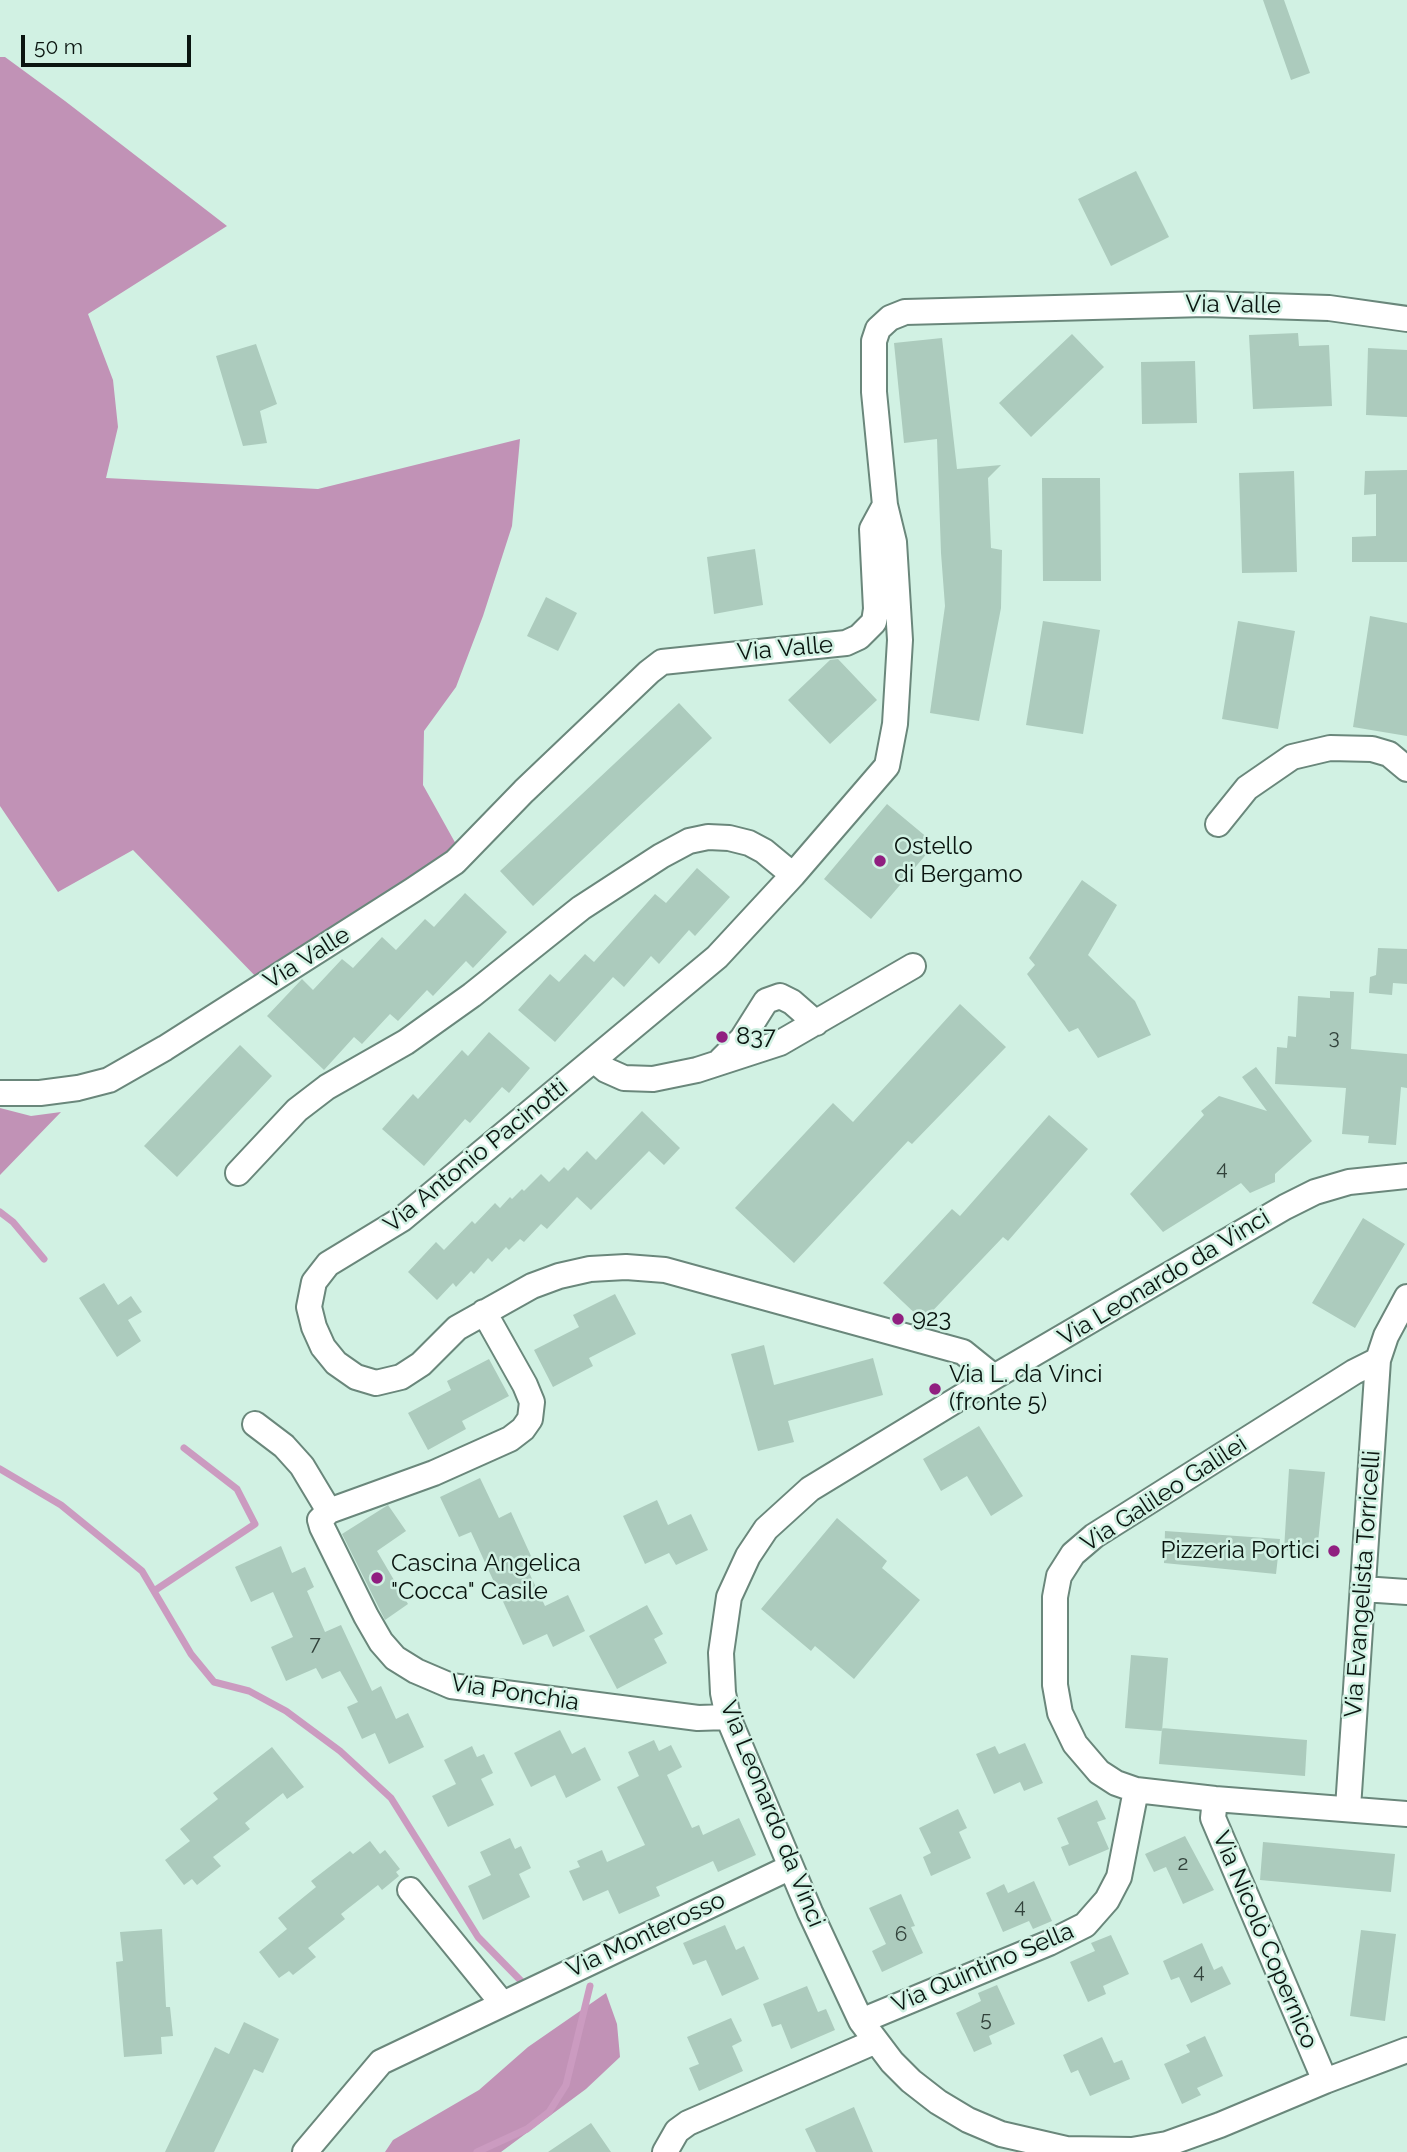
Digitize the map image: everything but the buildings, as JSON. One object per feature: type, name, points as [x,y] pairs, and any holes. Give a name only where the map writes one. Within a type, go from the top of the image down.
[{"type":"street","name":"Via Valle","points":[[0,1093],[40,1093],[78,1088],[109,1080],[166,1048],[414,890],[455,862],[522,793],[649,672],[662,663],[846,643],[859,637],[874,622],[876,609],[872,530],[885,505],[874,392],[874,341],[878,329],[890,318],[905,312],[1102,306],[1267,305],[1329,308],[1407,319]]},
{"type":"street","name":"Via Antonio Pacinotti","points":[[885,505],[894,542],[900,640],[892,752],[879,778],[716,957],[402,1219],[328,1264],[314,1282],[309,1307],[323,1348],[336,1363],[356,1377],[376,1383],[401,1377],[421,1364],[457,1328],[532,1286],[590,1269],[626,1267],[665,1270],[963,1352],[994,1377]]},
{"type":"street","points":[[1217,824],[1247,788],[1292,757],[1330,748],[1372,749],[1389,754],[1407,769]]},
{"type":"street","points":[[238,1173],[298,1110],[327,1087],[406,1042],[472,995],[581,908],[661,856],[689,841],[708,837],[729,838],[764,850],[793,875]]},
{"type":"street","points":[[594,1060],[606,1070],[624,1078],[653,1079],[719,1063],[780,1043],[913,967]]},
{"type":"street","points":[[719,1063],[742,1039],[766,1001],[780,996],[792,1002],[816,1023]]},
{"type":"street","name":"Via Leonardo da Vinci","points":[[1407,1176],[1349,1182],[1315,1192],[1285,1207],[994,1377],[810,1489],[766,1529],[748,1556],[729,1597],[721,1653],[723,1693],[728,1717],[830,1959],[868,2031],[911,2081],[968,2120],[1001,2134],[1066,2149],[1132,2150],[1167,2144],[1220,2125],[1407,2050]]},
{"type":"street","points":[[1378,1360],[1386,1336],[1407,1297]]},
{"type":"street","points":[[255,1423],[284,1446],[303,1466],[329,1511],[434,1473],[510,1439],[523,1429],[530,1419],[532,1402],[526,1385],[484,1312]]},
{"type":"street","name":"Via Evangelista Torricelli","points":[[1348,1808],[1378,1360]]},
{"type":"street","name":"Via Galileo Galilei","points":[[1378,1360],[1354,1372],[1094,1536],[1073,1554],[1059,1576],[1055,1597],[1055,1685],[1060,1713],[1075,1744],[1099,1772],[1116,1783],[1136,1790],[1407,1814]]},
{"type":"street","name":"Via Ponchia","points":[[329,1511],[320,1520],[322,1527],[366,1616],[394,1658],[416,1671],[450,1686],[698,1718],[728,1717]]},
{"type":"street","points":[[1363,1589],[1407,1592]]},
{"type":"street","name":"Via Quintino Sella","points":[[665,2152],[677,2131],[688,2123],[1085,1925],[1107,1900],[1119,1877],[1136,1790]]},
{"type":"street","name":"Via Nicolò Copernico","points":[[1216,1798],[1213,1818],[1325,2081]]},
{"type":"street","name":"Via Monterosso","points":[[305,2152],[381,2063],[791,1867]]},
{"type":"street","points":[[410,1890],[502,2003]]},
{"type":"shaded area","points":[[0,57],[5,57],[65,101],[227,226],[88,314],[113,380],[118,427],[106,478],[318,489],[520,439],[512,526],[483,616],[456,687],[424,731],[423,785],[457,846],[416,872],[374,910],[261,982],[133,850],[58,892],[0,806]]},
{"type":"shaded area","points":[[0,1108],[31,1116],[61,1112],[0,1175]]},
{"type":"shaded area","points":[[606,1993],[617,2024],[620,2057],[586,2089],[501,2152],[385,2152],[393,2140],[479,2090],[528,2047]]},
{"type":"waterway","points":[[0,1212],[13,1222],[44,1259]]},
{"type":"waterway","points":[[154,1591],[255,1524],[237,1489],[184,1448]]},
{"type":"waterway","points":[[0,1469],[61,1505],[142,1571],[191,1654],[214,1682],[249,1691],[286,1711],[340,1751],[391,1798],[478,1937],[526,1986]]},
{"type":"waterway","points":[[477,2152],[527,2129],[549,2112],[566,2085],[590,1986]]},
{"type":"place","name":"Ostello di Bergamo","points":[[880,861]]},
{"type":"place","name":"837","points":[[722,1037]]},
{"type":"place","name":"923","points":[[898,1319]]},
{"type":"place","name":"Via L. da Vinci (fronte 5)","points":[[935,1389]]},
{"type":"place","name":"Pizzeria Portici","points":[[1334,1551]]},
{"type":"place","name":"Cascina Angelica \"Cocca\" Casile","points":[[377,1578]]}]
